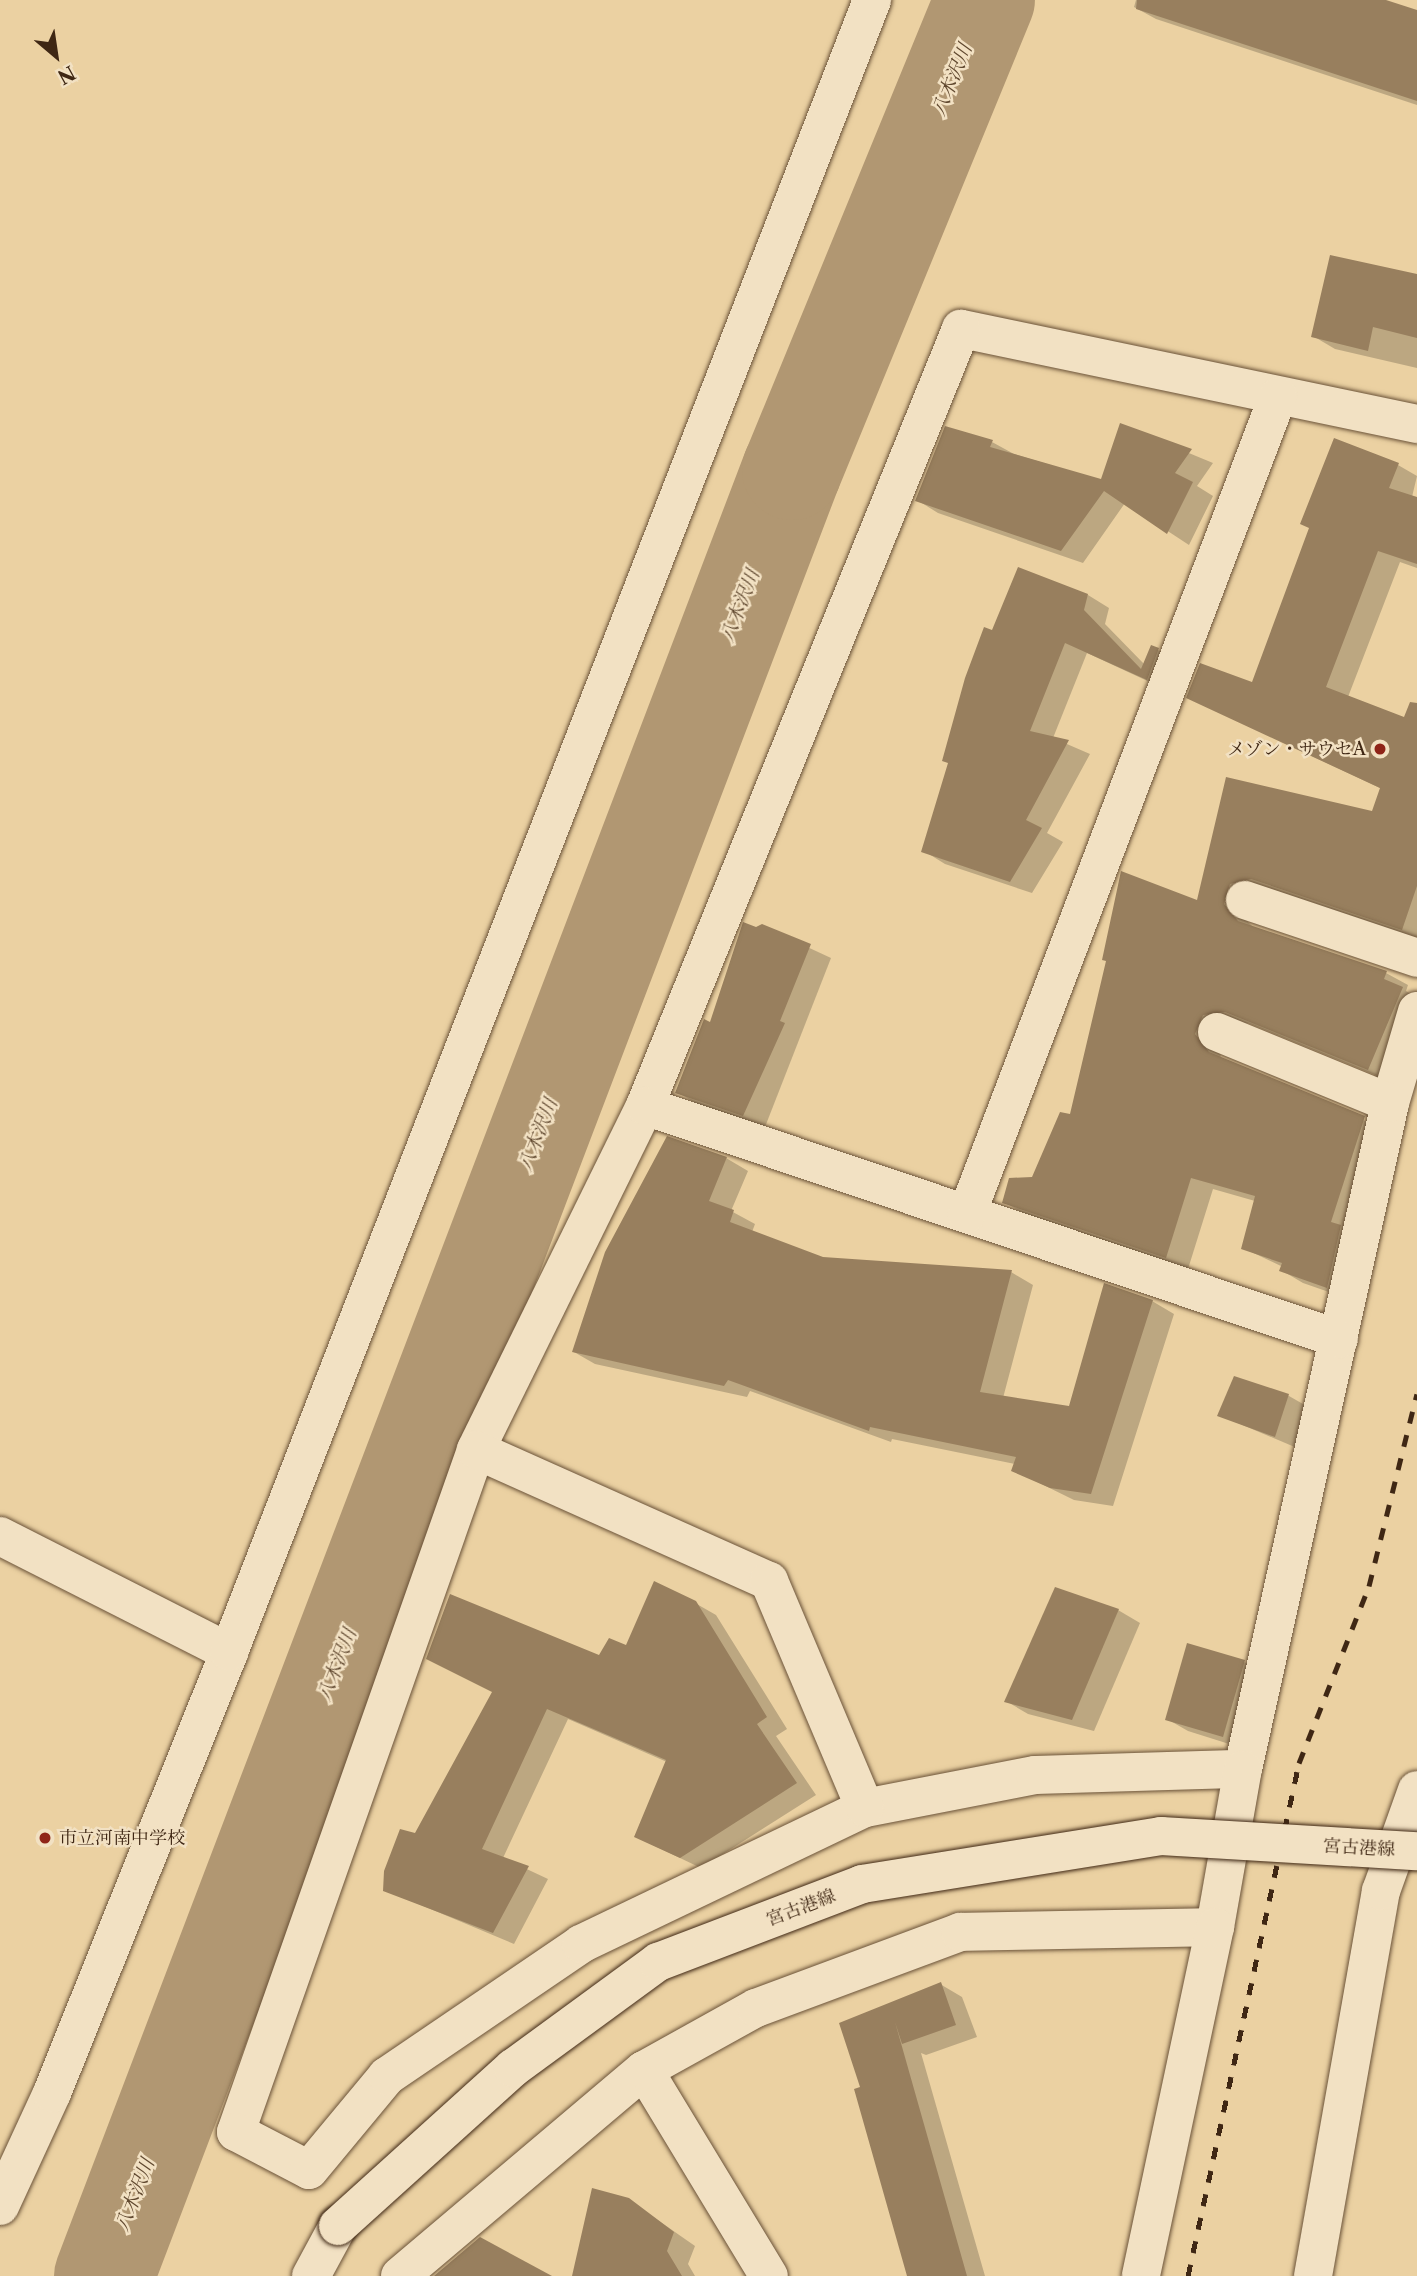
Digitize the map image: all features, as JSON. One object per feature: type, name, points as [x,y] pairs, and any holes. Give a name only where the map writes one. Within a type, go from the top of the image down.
[{"type":"street","points":[[0,2206],[52,2093],[229,1652],[872,0]]},
{"type":"street","points":[[1243,1769],[1035,1775],[865,1808],[581,1944],[387,2076],[309,2171],[236,2132],[476,1450],[645,1106],[961,329],[1417,424]]},
{"type":"street","points":[[967,1214],[1278,396]]},
{"type":"street","points":[[1245,900],[1417,958]]},
{"type":"street","points":[[1141,2276],[1214,1927],[1243,1769],[1390,1103],[1417,1011]]},
{"type":"street","points":[[1217,1032],[1390,1103]]},
{"type":"street","points":[[645,1106],[1339,1339]]},
{"type":"street","points":[[476,1450],[769,1581],[865,1808]]},
{"type":"street","points":[[0,1536],[229,1652]]},
{"type":"street","points":[[1313,2276],[1381,1891],[1417,1790]]},
{"type":"street","name":"宮古港線","points":[[311,2276],[338,2226],[513,2068],[658,1962],[862,1884],[1161,1836],[1417,1851]]},
{"type":"street","points":[[400,2276],[644,2070],[756,2008],[960,1932],[1214,1927]]},
{"type":"street","points":[[644,2070],[769,2276]]},
{"type":"building","points":[[1137,0],[1386,0],[1417,10],[1417,101],[1136,9]]},
{"type":"building","points":[[1330,255],[1417,274],[1417,338],[1373,327],[1368,351],[1311,337]]},
{"type":"building","points":[[1120,423],[1192,449],[1175,473],[1193,482],[1167,534],[1104,491],[1061,551],[915,501],[945,426],[993,440],[990,447],[1101,479]]},
{"type":"building","points":[[1334,438],[1399,463],[1389,488],[1417,497],[1417,564],[1378,551],[1326,687],[1404,717],[1410,702],[1417,703],[1417,886],[1402,930],[1251,879],[1230,884],[1224,904],[1238,921],[1387,971],[1384,979],[1403,987],[1368,1070],[1225,1012],[1203,1015],[1195,1034],[1209,1052],[1365,1116],[1331,1222],[1341,1225],[1327,1288],[1279,1271],[1282,1263],[1241,1249],[1255,1196],[1191,1178],[1166,1258],[1002,1203],[1009,1178],[1032,1177],[1060,1112],[1070,1114],[1106,961],[1102,960],[1121,871],[1197,900],[1226,777],[1372,811],[1380,788],[1186,698],[1200,663],[1252,682],[1309,528],[1300,524]]},
{"type":"building","points":[[1018,567],[1088,594],[1084,610],[1141,669],[1151,645],[1159,648],[1147,680],[1065,643],[1030,731],[1069,740],[1026,820],[1042,828],[1010,882],[921,852],[948,763],[942,761],[965,678],[984,627],[992,630]]},
{"type":"building","points":[[743,922],[756,927],[762,924],[811,944],[780,1021],[785,1023],[743,1116],[675,1093],[704,1019],[710,1022]]},
{"type":"building","points":[[667,1136],[727,1157],[709,1201],[734,1210],[730,1222],[823,1257],[1012,1270],[980,1392],[1069,1406],[1104,1283],[1153,1300],[1091,1494],[1050,1488],[1011,1471],[1016,1457],[870,1427],[869,1431],[728,1380],[724,1386],[572,1352],[605,1252]]},
{"type":"building","points":[[1234,1376],[1289,1394],[1275,1437],[1217,1416]]},
{"type":"building","points":[[654,1581],[696,1601],[767,1717],[757,1724],[797,1783],[680,1858],[634,1837],[666,1760],[547,1709],[482,1849],[529,1866],[493,1933],[383,1891],[384,1871],[400,1829],[415,1833],[492,1692],[426,1659],[450,1594],[599,1655],[609,1638],[626,1645]]},
{"type":"building","points":[[1055,1587],[1119,1609],[1072,1720],[1004,1702]]},
{"type":"building","points":[[1187,1643],[1245,1660],[1223,1737],[1165,1720]]},
{"type":"building","points":[[941,1982],[956,2025],[902,2044],[895,2022],[967,2276],[907,2276],[854,2089],[860,2087],[839,2023]]},
{"type":"building","points":[[592,2188],[629,2198],[674,2232],[667,2251],[682,2276],[572,2276]]},
{"type":"building","points":[[480,2237],[552,2276],[434,2276]]},
{"type":"waterway","name":"八木沢川","points":[[104,2276],[792,470],[985,0]]},
{"type":"railway","points":[[1188,2276],[1299,1763],[1369,1586],[1417,1394]]},
{"type":"place","name":"メゾン・サウセA","points":[[1380,749]]},
{"type":"place","name":"市立河南中学校","points":[[45,1838]]}]
